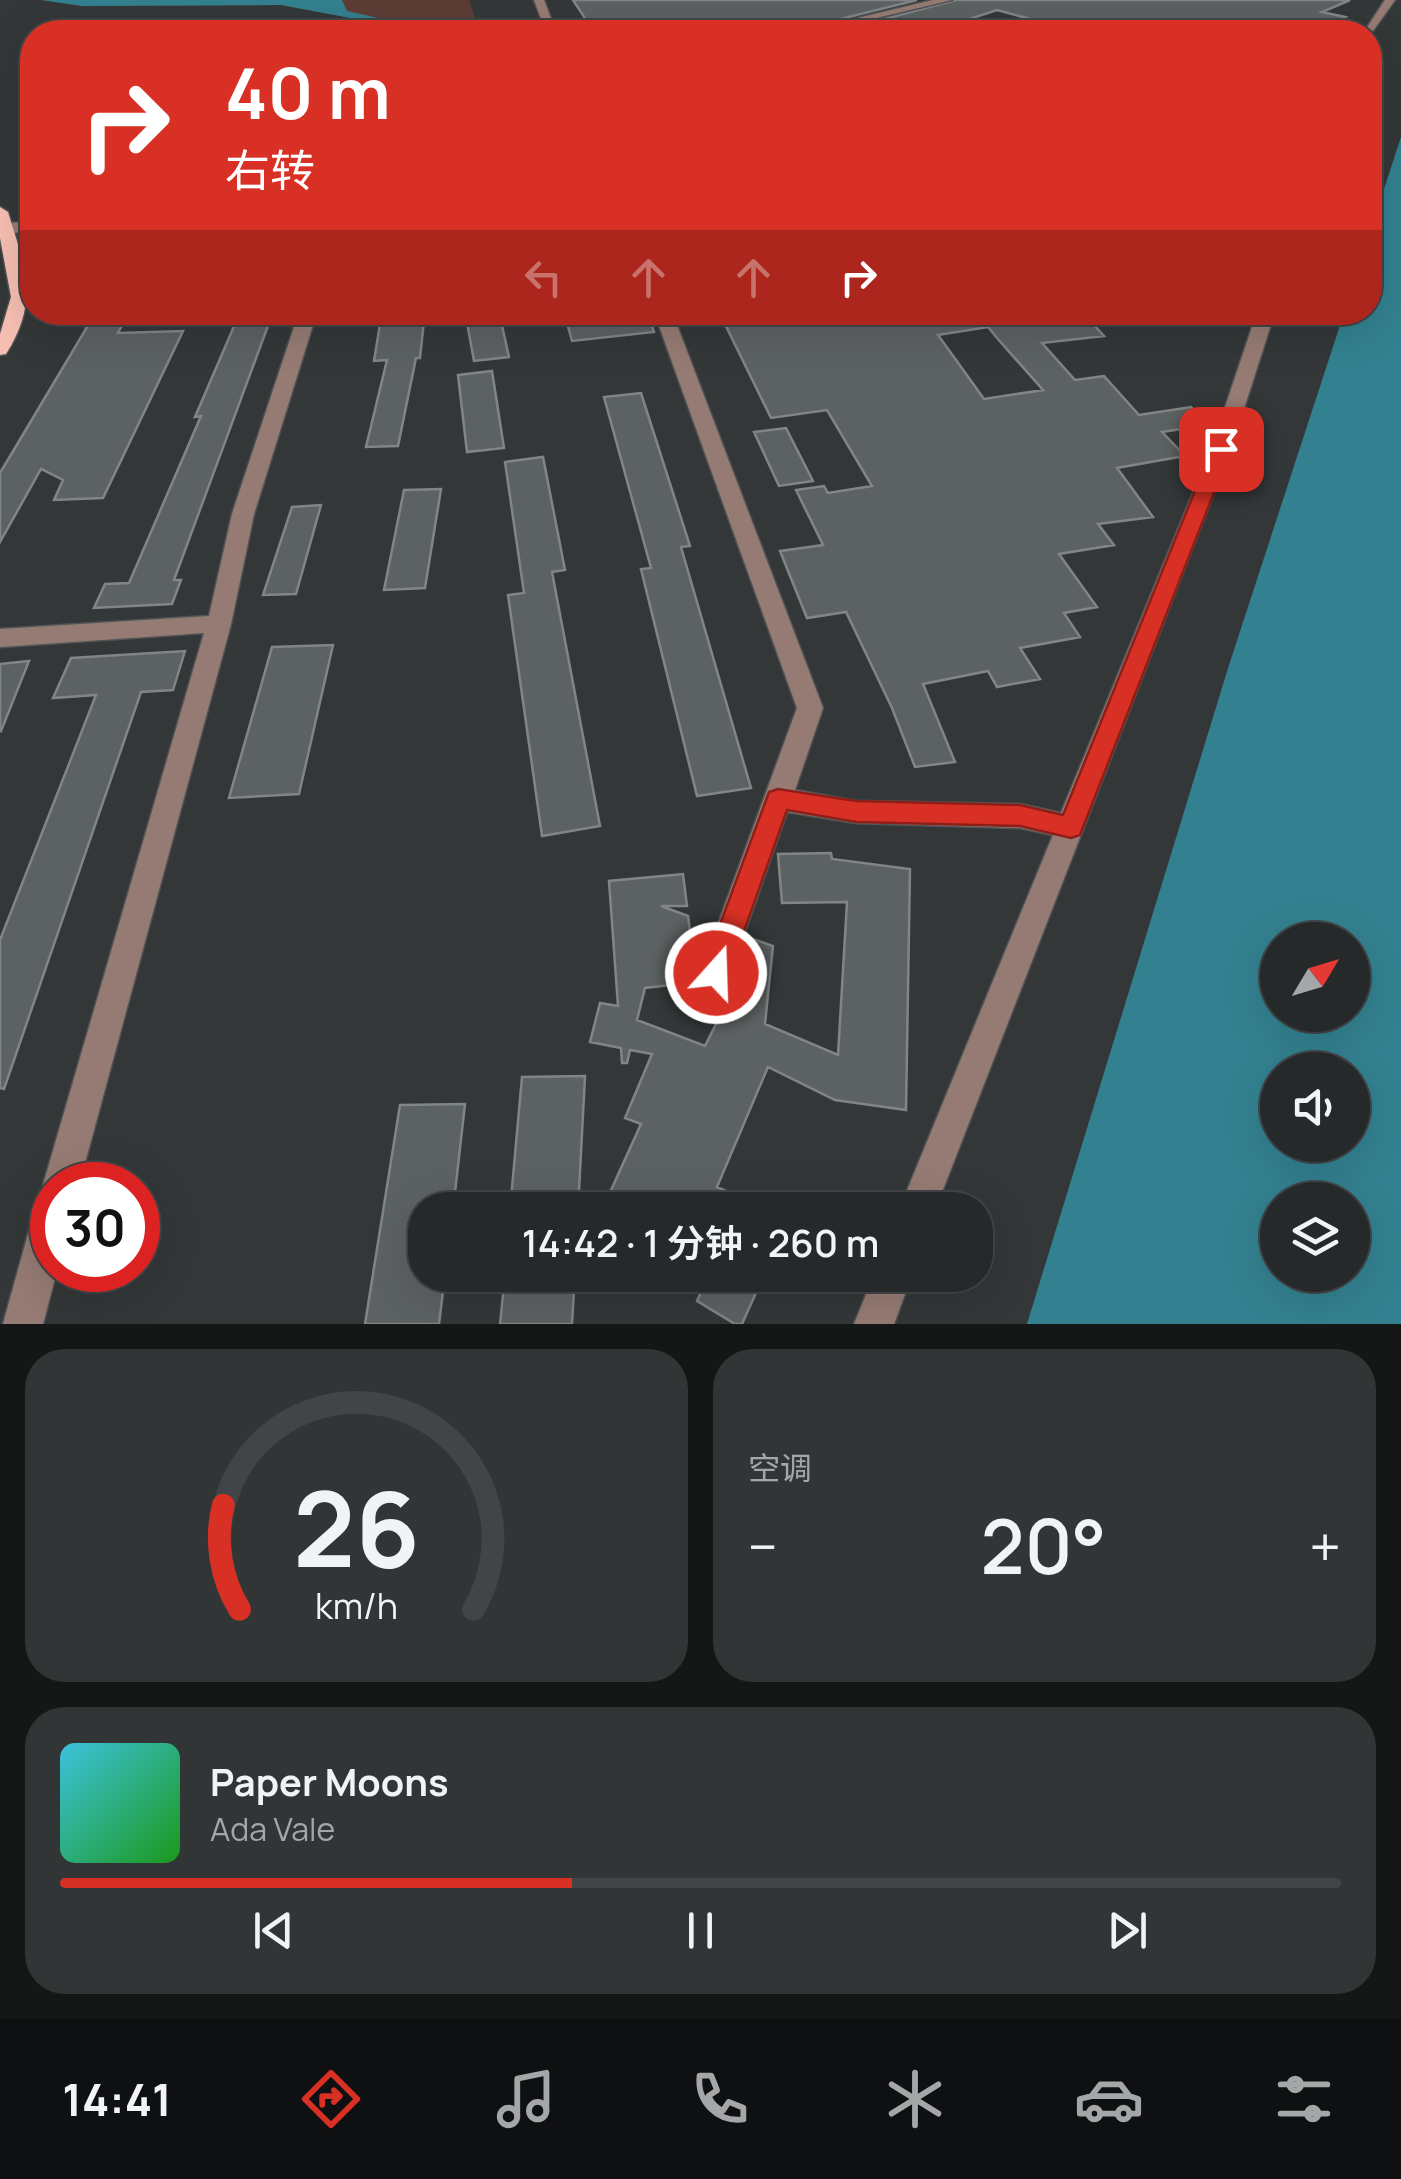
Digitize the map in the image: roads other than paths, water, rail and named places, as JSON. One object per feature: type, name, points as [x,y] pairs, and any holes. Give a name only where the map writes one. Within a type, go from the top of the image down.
[{"type":"main road","points":[[2,223],[20,287]]},
{"type":"main road","points":[[0,350],[20,314]]},
{"type":"street","points":[[859,20],[948,0]]},
{"type":"street","points":[[67,1162],[219,624],[243,514],[304,325]]},
{"type":"street","points":[[668,325],[810,708],[716,973]]},
{"type":"street","points":[[925,1192],[1221,449],[1262,325]]},
{"type":"street","points":[[0,638],[219,624]]},
{"type":"street","points":[[778,799],[856,812],[1020,816],[1071,827]]},
{"type":"street","points":[[22,1324],[31,1292]]},
{"type":"street","points":[[874,1324],[886,1292]]},
{"type":"water","points":[[41,0],[342,0],[347,11],[387,20],[361,20],[281,5],[82,6]]},
{"type":"water","points":[[1401,137],[1401,1324],[1027,1324],[1229,665],[1340,325],[1382,325],[1382,195]]}]
